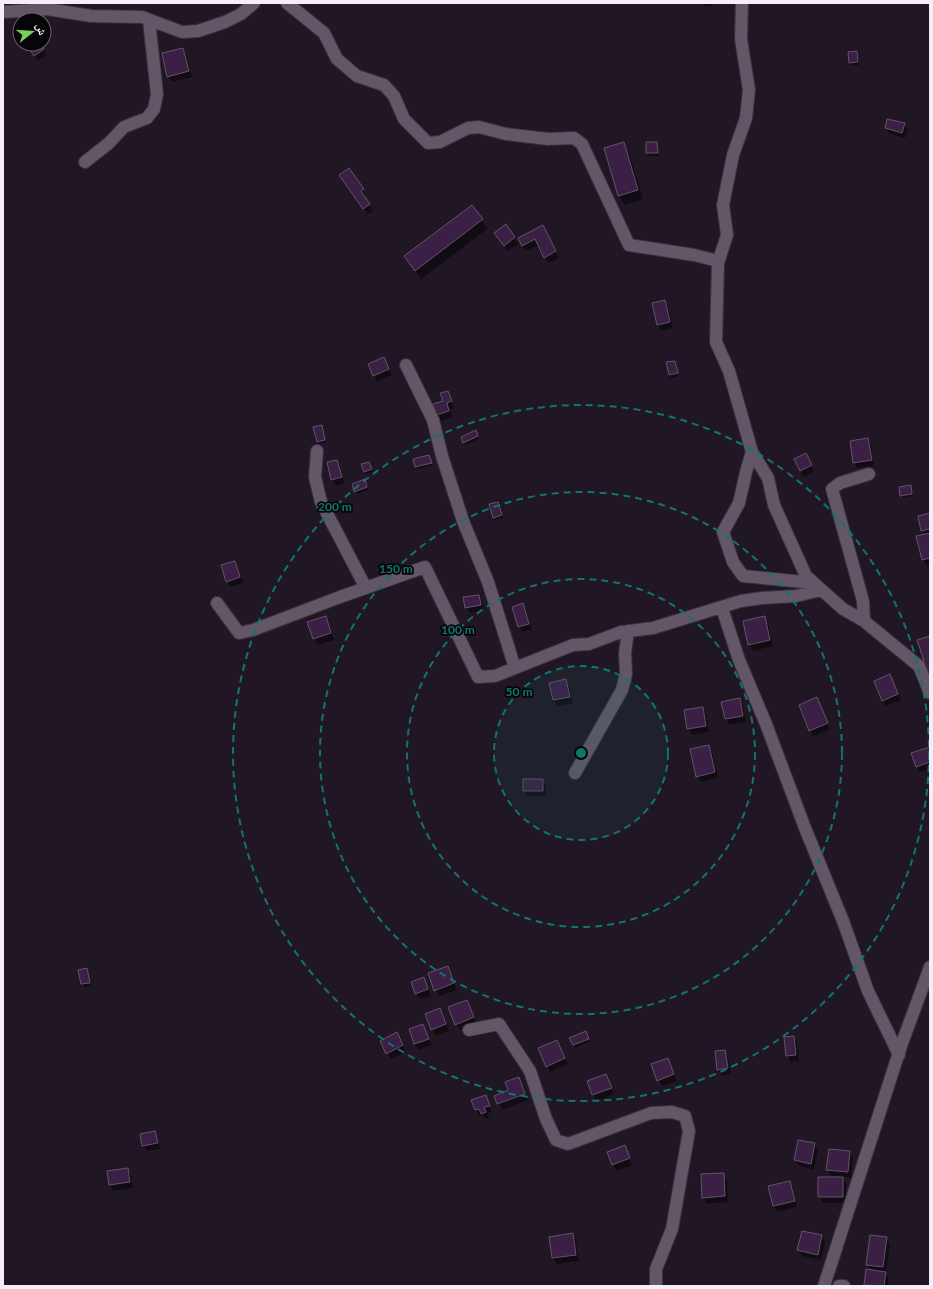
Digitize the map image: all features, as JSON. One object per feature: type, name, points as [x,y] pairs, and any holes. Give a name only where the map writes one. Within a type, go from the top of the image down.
[{"type":"street","points":[[3,12],[47,10],[91,16],[142,17],[182,32],[198,31],[225,22],[241,14],[254,3]]},
{"type":"street","points":[[287,3],[324,33],[337,59],[357,76],[384,85],[394,96],[404,119],[428,143],[440,142],[468,128],[479,127],[506,134],[548,139],[574,138],[582,144],[629,245],[694,255],[718,261]]},
{"type":"street","points":[[742,3],[740,39],[749,90],[746,118],[733,155],[723,205],[727,235],[718,261],[716,342],[729,371],[752,452],[768,478],[774,505],[806,576],[843,609],[864,621],[919,666],[930,693]]},
{"type":"street","points":[[85,162],[109,143],[124,127],[147,118],[154,109],[157,94],[149,20]]},
{"type":"street","points":[[406,365],[433,420],[442,456],[463,521],[488,582],[515,668]]},
{"type":"street","points":[[317,451],[315,477],[321,502],[366,588]]},
{"type":"street","points":[[752,452],[738,503],[724,532],[733,562],[743,576],[818,586]]},
{"type":"street","points":[[864,621],[863,601],[832,489],[840,483],[869,474]]},
{"type":"street","points":[[217,603],[239,633],[253,630],[425,568],[478,677],[495,676],[573,645],[589,644],[621,632],[653,628],[741,601],[796,596],[818,586]]},
{"type":"street","points":[[722,608],[739,660],[766,724],[805,828],[843,921],[868,990],[899,1055]]},
{"type":"street","points":[[575,773],[622,690],[626,674],[628,631]]},
{"type":"street","points":[[824,1286],[899,1055],[930,967]]},
{"type":"street","points":[[469,1030],[499,1024],[530,1071],[546,1120],[556,1140],[568,1144],[651,1113],[672,1112],[686,1116],[689,1131],[672,1230],[656,1269],[656,1286]]},
{"type":"street","points":[[839,1286],[844,1286]]},
{"type":"building","points":[[183,48],[189,71],[167,77],[162,53]]},
{"type":"building","points":[[857,51],[858,62],[849,63],[848,52]]},
{"type":"building","points":[[31,52],[40,52],[34,56]]},
{"type":"building","points":[[887,119],[905,123],[902,133],[885,128]]},
{"type":"building","points":[[624,142],[638,190],[618,196],[604,148]]},
{"type":"building","points":[[646,142],[657,142],[658,153],[646,153]]},
{"type":"building","points":[[349,168],[364,189],[361,191],[370,204],[363,209],[339,175]]},
{"type":"building","points":[[472,205],[483,219],[415,271],[404,256]]},
{"type":"building","points":[[506,224],[515,237],[504,246],[494,233]]},
{"type":"building","points":[[543,225],[556,251],[544,258],[535,239],[522,246],[518,238]]},
{"type":"building","points":[[665,300],[670,322],[657,325],[652,303]]},
{"type":"building","points":[[384,357],[389,369],[373,376],[368,364]]},
{"type":"building","points":[[675,361],[678,373],[669,375],[666,362]]},
{"type":"building","points":[[448,391],[452,401],[447,403],[449,411],[436,415],[433,404],[443,401],[440,393]]},
{"type":"building","points":[[322,425],[325,440],[317,442],[313,427]]},
{"type":"building","points":[[476,430],[478,436],[463,443],[461,437]]},
{"type":"building","points":[[868,438],[872,460],[853,463],[850,441]]},
{"type":"building","points":[[806,453],[812,465],[800,471],[794,459]]},
{"type":"building","points":[[429,455],[432,463],[415,467],[413,459]]},
{"type":"building","points":[[337,460],[342,477],[331,480],[327,462]]},
{"type":"building","points":[[369,462],[372,469],[364,472],[361,464]]},
{"type":"building","points":[[365,479],[367,487],[354,492],[352,484]]},
{"type":"building","points":[[911,485],[912,494],[900,496],[899,487]]},
{"type":"building","points":[[498,502],[502,515],[493,518],[489,504]]},
{"type":"building","points":[[930,513],[930,529],[921,531],[918,516]]},
{"type":"building","points":[[930,533],[930,558],[922,560],[916,536]]},
{"type":"building","points":[[235,561],[240,577],[226,582],[221,565]]},
{"type":"building","points":[[479,595],[481,605],[465,608],[463,597]]},
{"type":"building","points":[[523,603],[529,624],[518,627],[512,607]]},
{"type":"building","points":[[326,616],[331,633],[313,639],[307,622]]},
{"type":"building","points":[[765,616],[770,640],[748,645],[743,621]]},
{"type":"building","points":[[930,636],[930,679],[917,640]]},
{"type":"building","points":[[890,674],[898,694],[882,701],[874,681]]},
{"type":"building","points":[[566,679],[570,697],[553,700],[549,683]]},
{"type":"building","points":[[817,697],[828,723],[809,731],[799,705]]},
{"type":"building","points":[[740,698],[743,716],[725,719],[721,702]]},
{"type":"building","points":[[703,707],[706,726],[687,729],[684,710]]},
{"type":"building","points":[[709,745],[715,772],[696,777],[690,749]]},
{"type":"building","points":[[930,747],[930,762],[916,767],[911,753]]},
{"type":"building","points":[[523,779],[543,779],[543,791],[523,791]]},
{"type":"building","points":[[448,966],[454,983],[434,991],[428,973]]},
{"type":"building","points":[[87,968],[90,983],[81,984],[78,970]]},
{"type":"building","points":[[424,977],[428,989],[415,994],[411,982]]},
{"type":"building","points":[[467,1000],[474,1017],[455,1025],[448,1007]]},
{"type":"building","points":[[440,1008],[446,1024],[431,1030],[425,1014]]},
{"type":"building","points":[[423,1024],[429,1039],[414,1044],[409,1029]]},
{"type":"building","points":[[586,1031],[589,1039],[573,1045],[569,1038]]},
{"type":"building","points":[[397,1032],[403,1045],[386,1054],[380,1041]]},
{"type":"building","points":[[794,1036],[796,1055],[786,1056],[784,1037]]},
{"type":"building","points":[[557,1040],[565,1058],[546,1067],[538,1048]]},
{"type":"building","points":[[725,1050],[728,1068],[717,1070],[715,1051]]},
{"type":"building","points":[[668,1058],[674,1074],[657,1081],[651,1064]]},
{"type":"building","points":[[606,1074],[612,1088],[592,1095],[587,1081]]},
{"type":"building","points":[[519,1077],[525,1094],[497,1104],[494,1096],[508,1090],[505,1082]]},
{"type":"building","points":[[486,1095],[490,1106],[484,1107],[486,1112],[481,1114],[479,1109],[475,1110],[471,1100]]},
{"type":"building","points":[[155,1131],[158,1143],[142,1146],[140,1134]]},
{"type":"building","points":[[798,1140],[815,1143],[811,1164],[794,1160]]},
{"type":"building","points":[[625,1145],[630,1158],[612,1165],[607,1152]]},
{"type":"building","points":[[829,1149],[850,1151],[848,1172],[826,1170]]},
{"type":"building","points":[[128,1168],[130,1182],[109,1185],[107,1171]]},
{"type":"building","points":[[724,1173],[725,1196],[702,1198],[701,1174]]},
{"type":"building","points":[[818,1177],[843,1177],[843,1197],[818,1197]]},
{"type":"building","points":[[790,1181],[795,1201],[773,1206],[768,1186]]},
{"type":"building","points":[[802,1231],[822,1235],[818,1255],[797,1250]]},
{"type":"building","points":[[573,1233],[576,1255],[552,1258],[549,1237]]},
{"type":"building","points":[[870,1235],[887,1237],[883,1267],[866,1265]]},
{"type":"building","points":[[866,1269],[886,1272],[884,1286],[864,1285]]}]
